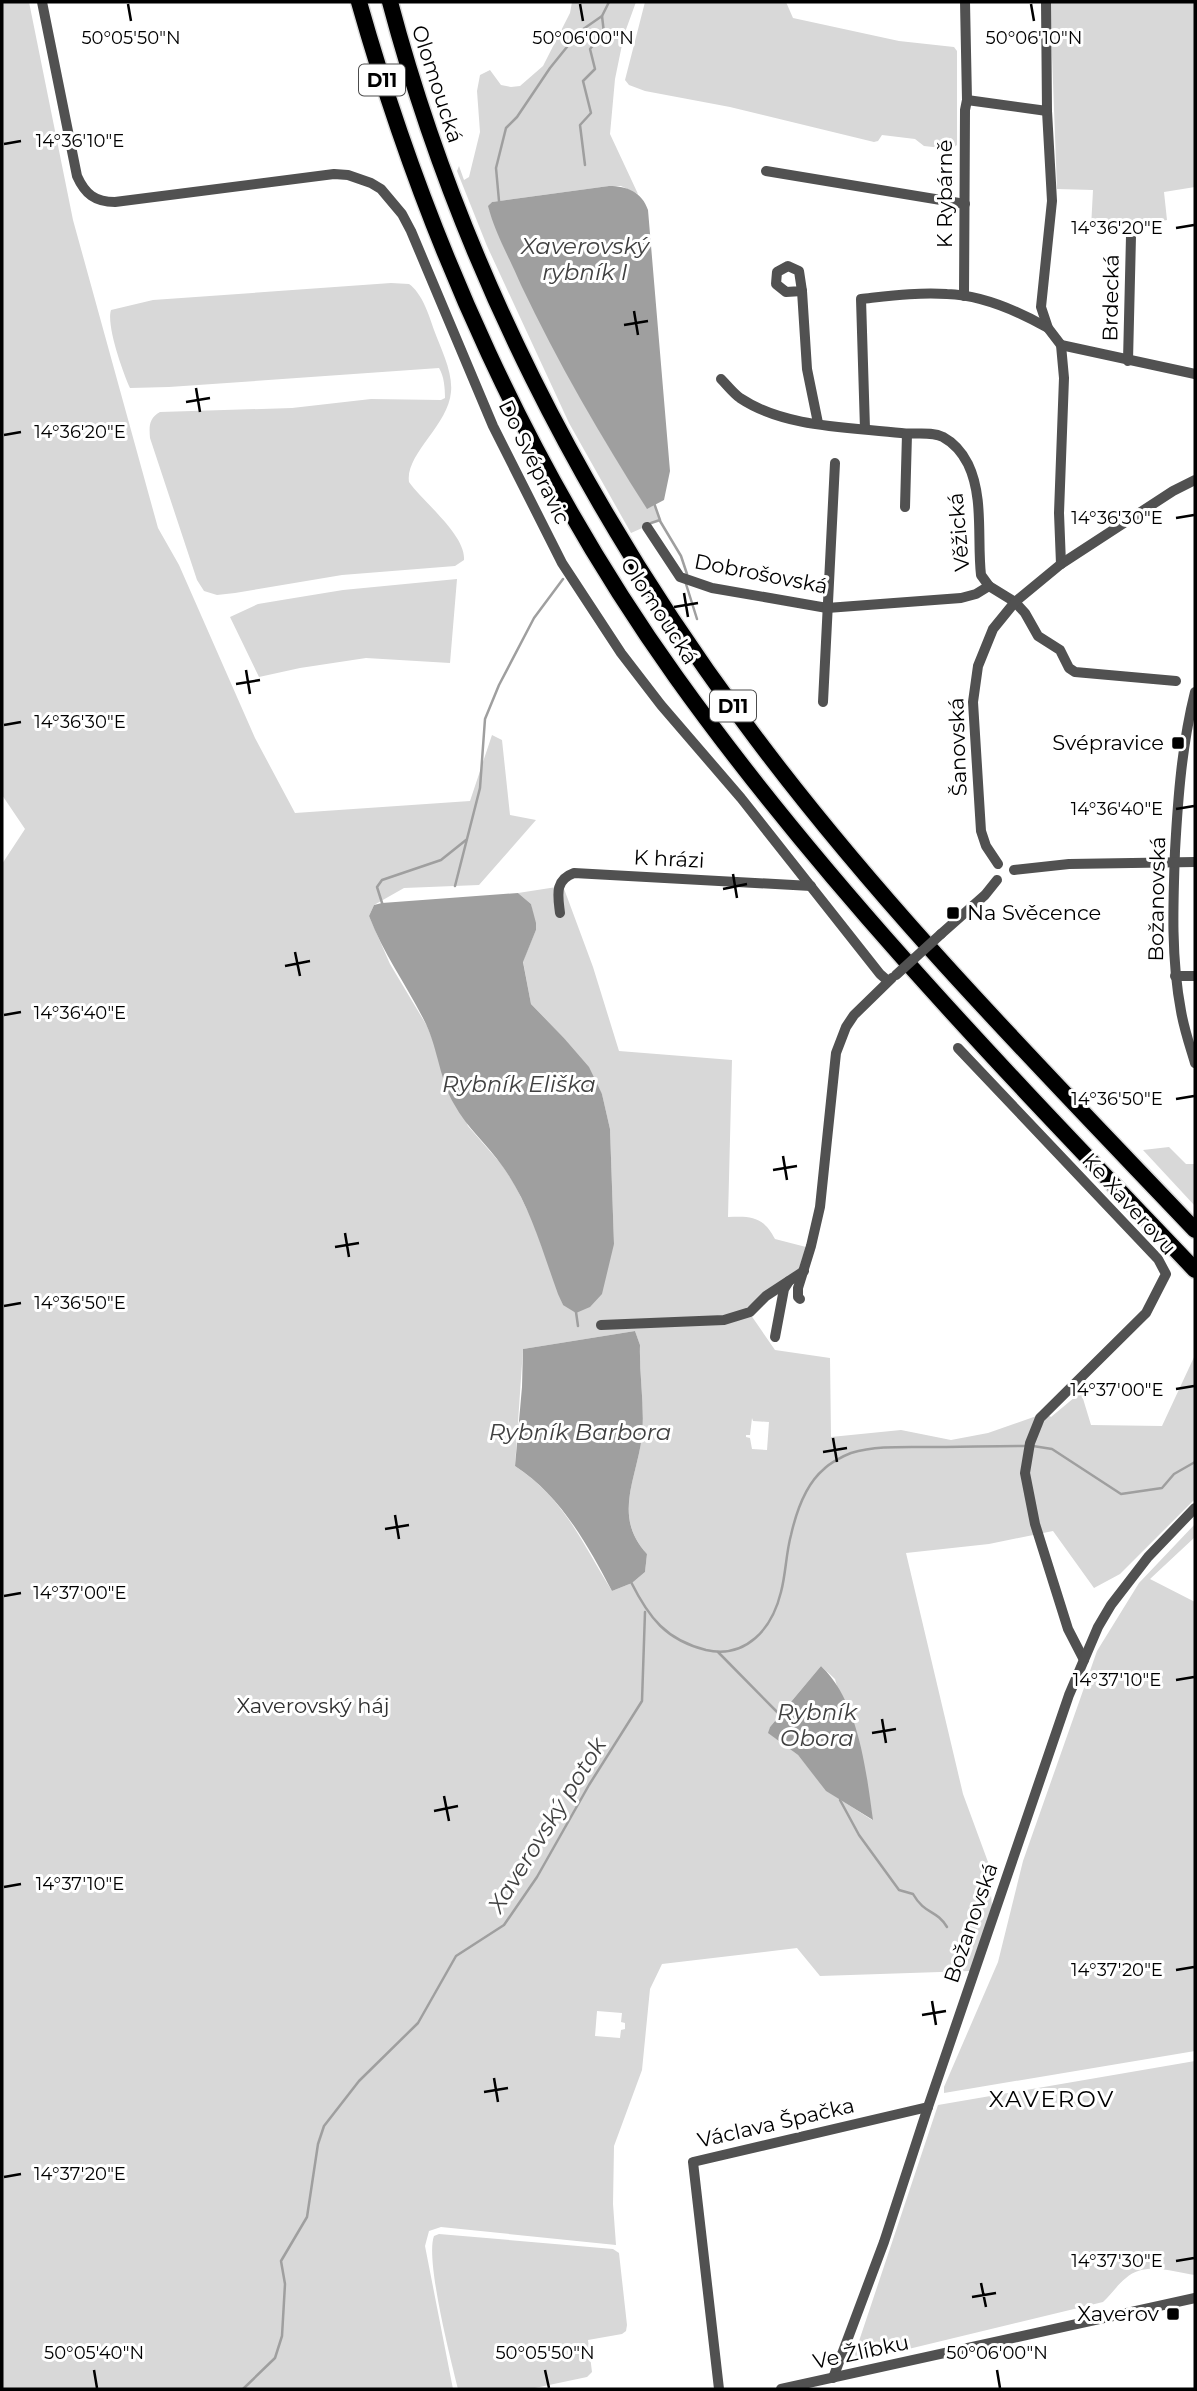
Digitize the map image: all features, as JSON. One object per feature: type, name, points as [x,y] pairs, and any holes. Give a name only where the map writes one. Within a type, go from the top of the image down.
[{"type":"highway","name":"Olomoucká","points":[[359,2],[408,158],[472,318],[520,417],[578,523],[667,664],[760,789],[856,905],[973,1035],[1195,1270]]},
{"type":"highway","name":"Olomoucká","points":[[390,2],[433,145],[498,306],[545,404],[647,581],[744,722],[876,886],[964,986],[1195,1230]]},
{"type":"street","name":"Do Svépravic","points":[[41,2],[78,176],[87,194],[106,202],[318,174],[348,175],[381,189],[402,214],[411,232],[493,426],[562,564],[629,663],[880,974],[892,978]]},
{"type":"street","name":"K Rybárně","points":[[964,296],[967,100],[965,2]]},
{"type":"street","points":[[1046,2],[1047,111],[1052,201],[1041,307],[1048,328],[1061,345],[1064,378],[1059,513],[1062,564]]},
{"type":"street","points":[[967,100],[1047,111]]},
{"type":"street","points":[[766,171],[965,204]]},
{"type":"street","name":"Brdecká","points":[[1128,361],[1131,236]]},
{"type":"street","points":[[802,291],[807,369],[818,423]]},
{"type":"street","points":[[865,429],[861,299],[948,294],[964,296],[1019,311],[1048,328]]},
{"type":"street","points":[[1061,345],[1195,374]]},
{"type":"street","name":"Věžická","points":[[721,379],[739,397],[789,419],[941,436],[952,443],[965,458],[973,477],[981,575],[989,586]]},
{"type":"street","points":[[905,507],[907,434]]},
{"type":"street","points":[[823,702],[835,463]]},
{"type":"street","name":"Šanovská","points":[[998,863],[986,846],[981,831],[973,702],[978,666],[993,629],[1015,602],[1062,564],[1173,491],[1195,480]]},
{"type":"street","name":"Dobrošovská","points":[[647,527],[680,577],[712,588],[827,608],[961,598],[976,594],[989,586]]},
{"type":"street","points":[[989,586],[1015,602],[1025,613],[1038,636],[1060,650],[1074,672],[1176,681]]},
{"type":"street","name":"Božanovská","points":[[1195,692],[1182,755],[1173,950],[1181,1014],[1195,1063]]},
{"type":"street","points":[[1014,870],[1069,864],[1195,862]]},
{"type":"street","points":[[998,863],[1009,863],[1014,870],[1009,881],[997,880],[993,873],[998,863]]},
{"type":"street","name":"K hrázi","points":[[560,913],[557,890],[568,876],[574,873],[811,886]]},
{"type":"street","points":[[800,1299],[797,1294],[820,1208],[836,1053],[846,1027],[854,1015],[892,978],[985,895],[997,880]]},
{"type":"street","points":[[1175,976],[1195,976]]},
{"type":"street","name":"Ke Xaverovu","points":[[958,1048],[1158,1259],[1166,1274],[1146,1313],[1040,1418],[1029,1446],[1026,1473],[1035,1524],[1068,1629],[1084,1660]]},
{"type":"street","points":[[601,1325],[724,1320],[750,1312],[765,1296],[804,1271]]},
{"type":"street","points":[[775,1337],[784,1289],[790,1279]]},
{"type":"street","name":"Božanovská","points":[[833,2378],[884,2242],[1069,1695],[1098,1627],[1125,1584],[1195,1508]]},
{"type":"street","name":"Václava Špačka","points":[[719,2389],[693,2162],[928,2107]]},
{"type":"street","name":"Ve Žlíbku","points":[[781,2389],[1195,2298]]},
{"type":"green space","name":"Xaverovský háj","points":[[2,2],[29,2],[73,220],[158,528],[179,565],[255,738],[295,813],[470,801],[492,735],[502,740],[510,815],[536,820],[479,885],[404,888],[374,905],[369,916],[390,964],[427,1026],[468,1126],[502,1165],[515,1185],[533,1222],[563,1305],[614,1244],[610,1129],[602,1094],[563,1037],[531,1004],[523,961],[536,930],[531,904],[518,893],[563,886],[593,967],[619,1051],[732,1060],[728,1217],[756,1219],[766,1226],[775,1239],[806,1247],[799,1268],[746,1308],[775,1350],[830,1358],[831,1437],[901,1430],[951,1440],[988,1433],[1045,1413],[1051,1417],[1081,1392],[1091,1425],[1162,1426],[1195,1355],[1195,1499],[1120,1574],[1094,1588],[1053,1531],[989,1544],[906,1553],[963,1794],[988,1862],[992,1906],[970,1971],[820,1976],[797,1948],[662,1964],[650,1989],[642,2070],[614,2146],[613,2204],[616,2245],[441,2227],[429,2231],[425,2246],[453,2389],[2,2389],[2,864],[25,829],[2,795]],"holes":[[[635,1331],[640,1345],[643,1425],[629,1511],[631,1525],[647,1554],[645,1572],[632,1583],[612,1591],[560,1507],[515,1466],[523,1349]],[[752,1418],[753,1421],[769,1422],[767,1450],[752,1449],[750,1438],[746,1437],[750,1435]],[[821,1666],[835,1679],[872,1820],[827,1791],[798,1755],[769,1733],[770,1727]],[[597,2011],[622,2013],[621,2022],[625,2023],[625,2029],[621,2030],[620,2038],[595,2036]]]},
{"type":"green space","points":[[572,2],[636,2],[624,35],[615,79],[610,134],[638,194],[621,186],[609,186],[492,202],[489,209],[541,325],[581,399],[647,508],[655,505],[660,520],[631,533],[569,423],[487,246],[457,171],[459,166],[464,180],[469,177],[480,132],[477,91],[480,75],[490,70],[501,85],[520,86],[543,66],[570,13]]},
{"type":"green space","points":[[645,2],[786,2],[793,18],[899,41],[954,47],[957,51],[957,145],[951,149],[924,146],[915,139],[882,135],[874,142],[730,107],[645,91],[629,85],[625,80]]},
{"type":"green space","points":[[1050,2],[1195,2],[1195,187],[1164,192],[1167,220],[1091,228],[1093,190],[1057,189]]},
{"type":"green space","points":[[391,283],[409,284],[418,293],[427,311],[451,384],[443,416],[413,461],[409,482],[451,530],[463,550],[464,560],[455,566],[342,575],[235,593],[217,595],[204,591],[197,580],[150,438],[150,423],[156,414],[292,408],[371,399],[441,400],[445,398],[442,375],[439,368],[130,388],[113,337],[111,310],[153,300]]},
{"type":"green space","points":[[457,579],[450,663],[366,658],[259,677],[230,617],[258,604],[343,590]]},
{"type":"green space","points":[[1169,1147],[1186,1164],[1195,1164],[1195,1206],[1143,1150]]},
{"type":"green space","points":[[1195,1524],[1195,1537],[1150,1579],[1195,1602],[1195,2051],[944,2093],[944,2087],[998,1962],[1023,1861],[1097,1651],[1139,1583]]},
{"type":"green space","points":[[1195,2061],[1195,2275],[1159,2269],[1142,2270],[1126,2278],[1103,2302],[863,2360],[856,2358],[855,2353],[938,2105]]},
{"type":"green space","points":[[439,2234],[613,2249],[619,2253],[626,2331],[588,2340],[592,2372],[587,2377],[530,2389],[458,2389],[440,2311],[433,2266],[434,2236]]},
{"type":"water","name":"Xaverovský rybník I","points":[[609,186],[622,187],[638,194],[648,210],[670,471],[664,500],[647,509],[550,343],[503,246],[488,206],[492,202]]},
{"type":"water","name":"Rybník Eliška","points":[[518,893],[531,904],[536,923],[536,930],[523,962],[531,1004],[589,1067],[602,1094],[610,1129],[614,1244],[602,1294],[590,1307],[576,1313],[563,1305],[521,1197],[497,1159],[454,1104],[445,1085],[426,1024],[369,916],[374,905],[382,903]]},
{"type":"water","name":"Rybník Barbora","points":[[635,1331],[640,1345],[643,1425],[629,1511],[631,1526],[647,1554],[645,1572],[632,1583],[612,1591],[593,1556],[559,1506],[515,1466],[523,1349]]},
{"type":"water","name":"Rybník Obora","points":[[821,1666],[834,1681],[852,1717],[859,1738],[873,1820],[826,1791],[798,1755],[768,1733],[770,1727]]},
{"type":"waterway","points":[[585,165],[580,125],[591,113],[583,81],[595,69],[590,49],[604,33],[602,16],[609,2]]},
{"type":"waterway","points":[[499,201],[496,168],[506,128],[579,32],[602,16]]},
{"type":"waterway","points":[[651,523],[660,520],[654,503]]},
{"type":"waterway","points":[[660,521],[681,556],[687,574]]},
{"type":"waterway","points":[[455,886],[480,788],[485,719],[499,685],[534,618],[563,579]]},
{"type":"waterway","points":[[686,584],[697,619]]},
{"type":"waterway","points":[[383,906],[377,887],[382,880],[441,860],[466,840]]},
{"type":"waterway","points":[[576,1312],[578,1326]]},
{"type":"waterway","points":[[631,1582],[652,1617],[669,1634],[706,1650],[733,1650],[755,1638],[771,1618],[781,1592],[789,1542],[799,1508],[812,1483],[830,1464],[851,1453],[879,1448],[1027,1446]]},
{"type":"waterway","points":[[1033,1446],[1052,1449],[1121,1494],[1162,1488],[1174,1474],[1195,1462]]},
{"type":"waterway","name":"Xaverovský potok","points":[[243,2389],[275,2358],[282,2336],[285,2284],[281,2261],[307,2217],[318,2144],[324,2126],[359,2081],[418,2023],[456,1956],[504,1925],[537,1877],[589,1785],[642,1701],[645,1612]]},
{"type":"waterway","points":[[718,1652],[782,1717]]},
{"type":"waterway","points":[[840,1800],[859,1835],[899,1890],[913,1894],[917,1901],[939,1917],[947,1927]]},
{"type":"place","name":"Svépravice","points":[[1178,743]]},
{"type":"place","name":"Na Svěcence","points":[[953,913]]},
{"type":"place","name":"Xaverov","points":[[1173,2314]]},
{"type":"district","name":"XAVEROV","points":[[1052,2099]]}]
